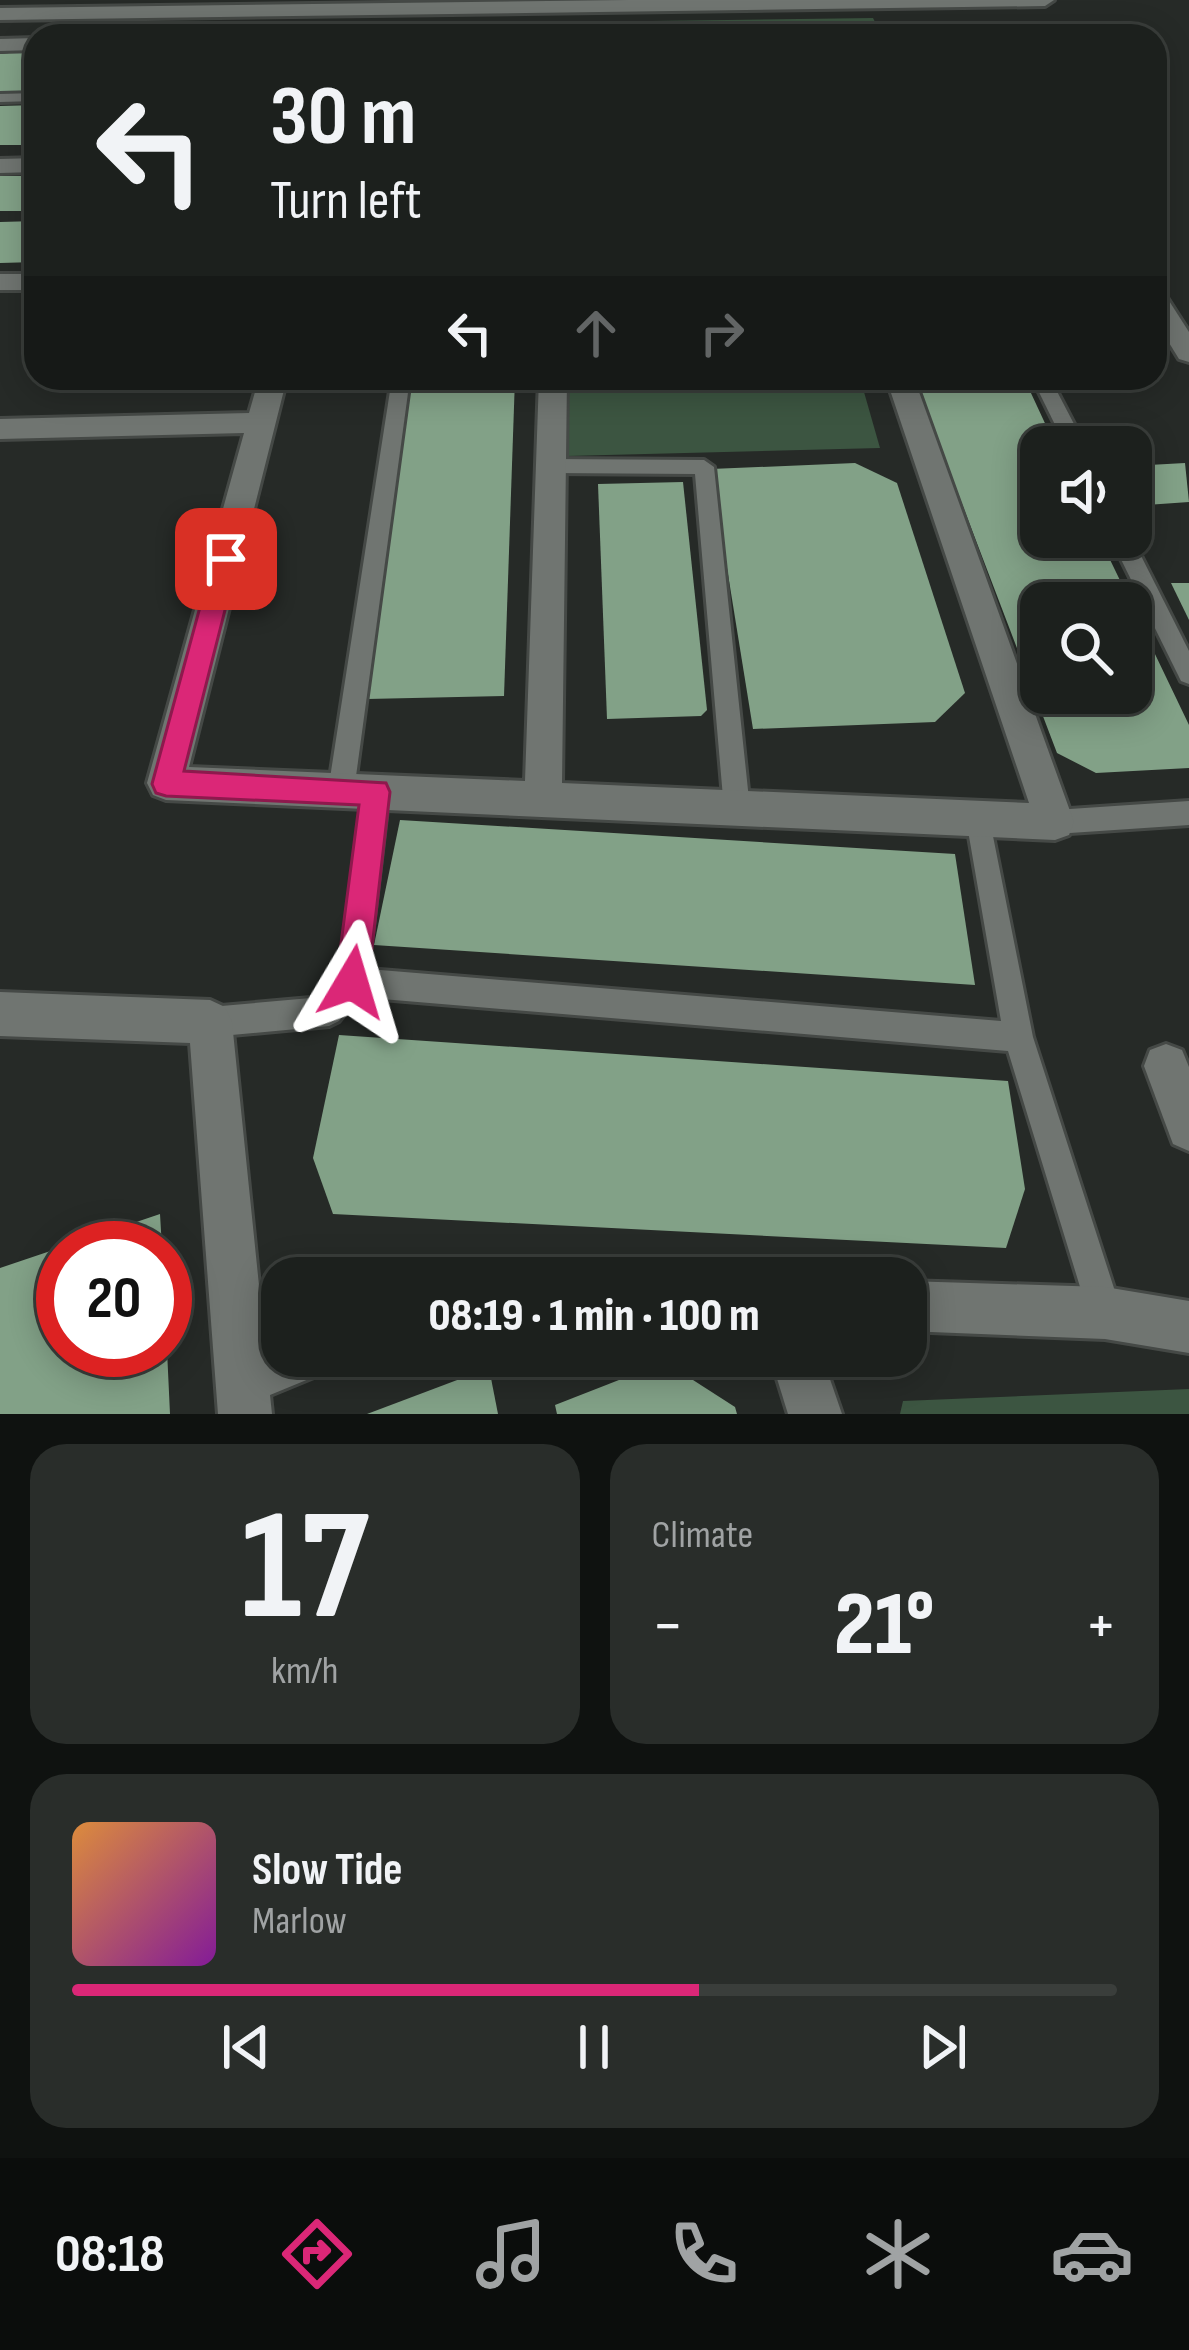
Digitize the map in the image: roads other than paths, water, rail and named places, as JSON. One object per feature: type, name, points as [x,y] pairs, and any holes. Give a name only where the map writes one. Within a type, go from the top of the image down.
[{"type":"street","points":[[0,14],[269,5],[1045,0]]},
{"type":"street","points":[[633,5],[635,24]]},
{"type":"street","points":[[1167,318],[1189,353]]},
{"type":"street","points":[[270,390],[166,784],[1055,823],[904,390]]},
{"type":"street","points":[[543,800],[553,390]]},
{"type":"street","points":[[0,429],[261,424]]},
{"type":"street","points":[[0,1013],[210,1022],[244,1396],[272,1377]]},
{"type":"street","points":[[1178,1066],[1189,1128]]},
{"type":"street","points":[[927,1307],[1105,1313],[1189,1327]]},
{"type":"street","points":[[803,1377],[815,1414]]},
{"type":"lane","points":[[210,1022],[329,1011],[352,982],[358,792],[400,390]]},
{"type":"lane","points":[[1047,390],[1065,426]]},
{"type":"lane","points":[[552,466],[704,467],[737,808]]},
{"type":"lane","points":[[1131,558],[1189,674]]},
{"type":"lane","points":[[1055,823],[1189,813]]},
{"type":"lane","points":[[979,819],[1018,1037],[1105,1313]]},
{"type":"lane","points":[[352,982],[1018,1037]]}]
